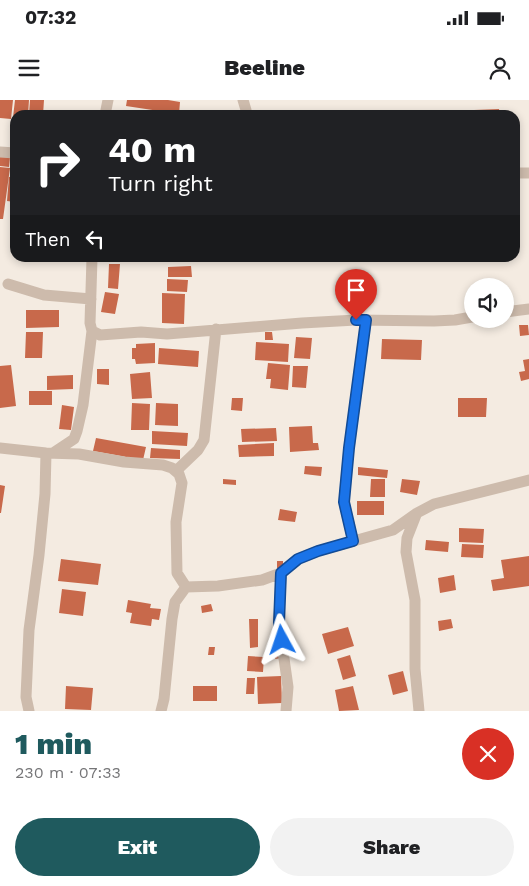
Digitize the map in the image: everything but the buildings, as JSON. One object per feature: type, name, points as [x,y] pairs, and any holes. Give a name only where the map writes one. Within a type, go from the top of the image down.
[{"type":"street","points":[[49,453],[74,439],[80,421],[92,331],[90,323],[92,262]]},
{"type":"street","points":[[8,284],[44,295],[91,298]]},
{"type":"street","points":[[514,311],[529,309]]},
{"type":"street","points":[[92,331],[100,335],[141,332],[167,334],[302,323],[366,320],[434,321],[464,318]]},
{"type":"street","points":[[353,541],[344,502],[350,438],[366,320]]},
{"type":"street","points":[[176,471],[198,450],[204,440],[216,329]]},
{"type":"street","points":[[69,442],[68,446],[79,454]]},
{"type":"street","points":[[0,448],[79,454],[124,462],[163,465],[172,468],[179,474],[182,483],[176,522],[176,560],[177,573],[186,587]]},
{"type":"street","points":[[29,711],[26,697],[29,630],[41,538],[49,453]]},
{"type":"street","points":[[161,711],[175,602],[186,587],[262,580],[281,573],[298,559],[318,551],[393,530],[417,513],[434,504],[529,480]]},
{"type":"street","points":[[417,513],[407,538],[406,552],[415,600],[415,669],[419,711]]},
{"type":"street","points":[[281,573],[279,623],[288,687],[286,711]]},
{"type":"route","points":[[282,640],[279,623],[281,573],[298,559],[353,541],[344,502],[349,448],[366,320],[356,320]]}]
